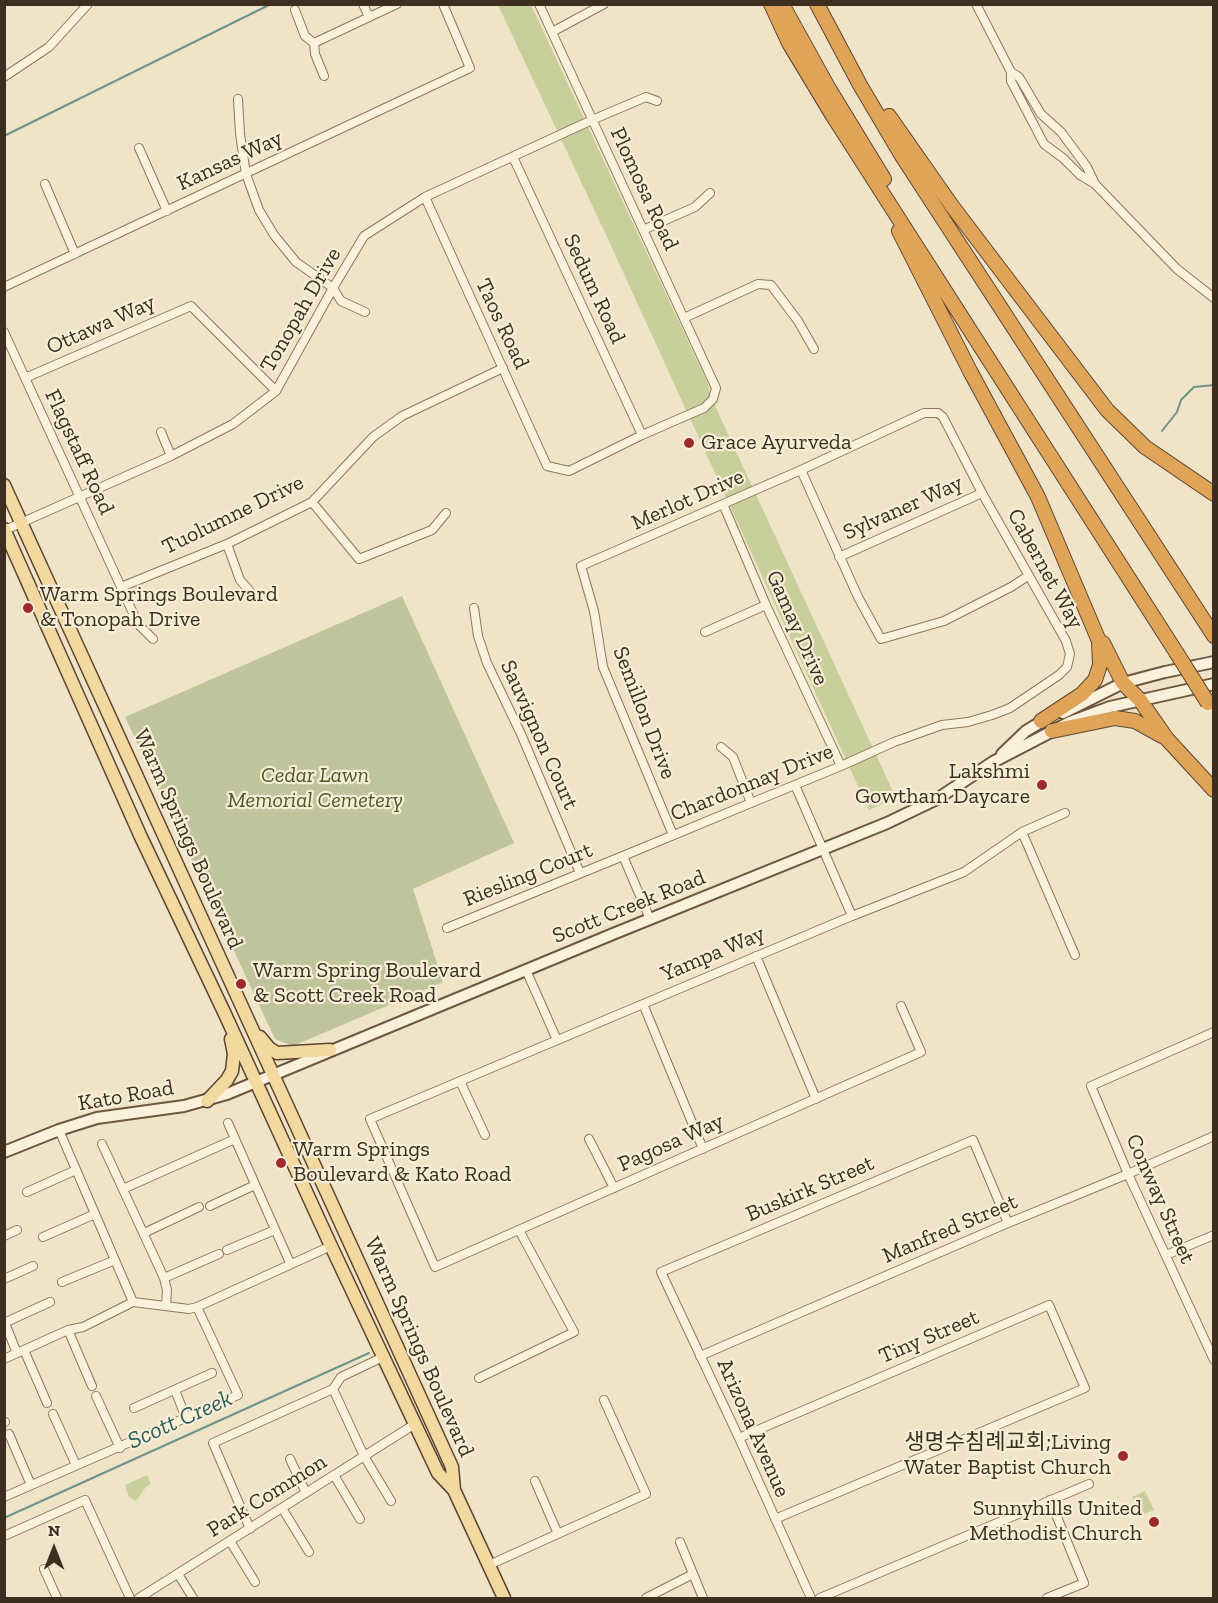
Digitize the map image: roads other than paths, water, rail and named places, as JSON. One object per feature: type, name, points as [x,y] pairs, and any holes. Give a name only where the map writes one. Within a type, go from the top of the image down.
[{"type":"highway","points":[[771,4],[789,43],[874,180],[1180,651]]},
{"type":"highway","points":[[782,4],[850,124],[1212,703]]},
{"type":"highway","points":[[817,4],[902,156],[1214,636]]},
{"type":"highway","points":[[824,19],[911,150],[1095,397],[1119,424],[1145,447],[1214,494]]},
{"type":"highway","points":[[874,180],[912,258],[1038,497],[1101,649],[1095,680],[1082,694],[1041,721]]},
{"type":"highway","points":[[1087,612],[1123,683],[1140,700],[1167,739],[1214,790]]},
{"type":"highway","points":[[1052,731],[1105,719],[1125,719],[1145,726],[1167,739]]},
{"type":"main road","name":"Warm Springs Boulevard","points":[[4,485],[452,1467],[454,1490]]},
{"type":"main road","name":"Warm Springs Boulevard","points":[[5,530],[140,835],[331,1246],[438,1473],[454,1490]]},
{"type":"main road","name":"Scott Creek Road","points":[[993,762],[1020,736],[1041,721],[1067,711],[1123,683],[1214,662]]},
{"type":"main road","name":"Scott Creek Road","points":[[273,1074],[888,823],[937,799],[993,762],[1090,714],[1140,700],[1214,684]]},
{"type":"main road","points":[[207,1101],[227,1080],[232,1071],[234,1054],[224,1012]]},
{"type":"main road","points":[[249,1023],[269,1048],[277,1053],[330,1050]]},
{"type":"main road","name":"Kato Road","points":[[4,1152],[97,1118],[207,1101],[273,1074]]},
{"type":"main road","points":[[331,1246],[339,1242],[342,1244],[365,1291],[376,1302]]},
{"type":"main road","points":[[385,1322],[384,1337],[413,1398],[416,1413],[415,1424],[425,1427],[447,1471],[453,1475]]},
{"type":"main road","points":[[454,1490],[504,1599]]},
{"type":"street","points":[[6,73],[49,47],[87,4]]},
{"type":"street","points":[[363,4],[369,17]]},
{"type":"street","points":[[314,43],[397,4]]},
{"type":"street","name":"Kansas Way","points":[[4,287],[470,68],[443,4]]},
{"type":"street","name":"Plomosa Road","points":[[539,4],[716,388],[713,399],[704,408],[642,435]]},
{"type":"street","points":[[552,32],[604,4]]},
{"type":"street","points":[[976,4],[1011,72],[1011,81],[1044,144],[1080,175],[1095,184],[1177,269],[1214,298]]},
{"type":"street","points":[[295,10],[305,36],[314,43],[315,54],[324,76]]},
{"type":"street","points":[[1011,72],[1019,77],[1036,108],[1061,132],[1087,168],[1095,184]]},
{"type":"street","name":"Tonopah Drive","points":[[5,530],[171,456],[233,424],[276,391],[364,236],[425,197],[592,120],[646,97],[657,101]]},
{"type":"street","points":[[238,99],[246,174],[259,210],[274,235],[297,262],[333,288],[341,301],[365,312]]},
{"type":"street","points":[[1035,129],[1037,122],[1047,120]]},
{"type":"street","points":[[1060,156],[1066,156],[1069,153],[1070,144]]},
{"type":"street","points":[[139,148],[167,211]]},
{"type":"street","name":"Sedum Road","points":[[513,158],[642,435]]},
{"type":"street","points":[[45,184],[75,254]]},
{"type":"street","points":[[643,230],[695,207],[710,193]]},
{"type":"street","name":"Taos Road","points":[[425,197],[547,466],[569,471],[642,435]]},
{"type":"street","points":[[684,318],[758,284],[771,285],[798,321],[814,349]]},
{"type":"street","name":"Ottawa Way","points":[[25,378],[191,306],[276,391]]},
{"type":"street","name":"Flagstaff Road","points":[[4,332],[138,624],[153,639]]},
{"type":"street","name":"Tuolumne Drive","points":[[121,587],[227,543],[312,502],[373,437],[402,416],[503,369]]},
{"type":"street","name":"Cabernet Way","points":[[875,436],[924,413],[938,413],[943,417],[982,493],[1066,641],[1070,654],[1067,667],[1059,675],[1010,708],[968,722],[942,725],[894,742]]},
{"type":"street","points":[[161,432],[171,456]]},
{"type":"street","name":"Merlot Drive","points":[[581,566],[875,436]]},
{"type":"street","points":[[801,470],[839,557],[881,639],[944,621],[1028,576]]},
{"type":"street","name":"Sylvaner Way","points":[[839,557],[982,493]]},
{"type":"street","points":[[312,502],[359,559],[432,530],[446,513]]},
{"type":"street","name":"Gamay Drive","points":[[723,504],[766,605],[841,766]]},
{"type":"street","points":[[227,543],[240,580],[255,597]]},
{"type":"street","name":"Semillon Drive","points":[[581,566],[594,611],[603,667],[673,835]]},
{"type":"street","points":[[705,632],[766,605]]},
{"type":"street","name":"Sauvignon Court","points":[[474,608],[478,636],[487,663],[580,873]]},
{"type":"street","name":"Chardonnay Drive","points":[[623,856],[894,742]]},
{"type":"street","points":[[720,747],[733,757],[751,803]]},
{"type":"street","points":[[795,785],[852,916]]},
{"type":"street","name":"Yampa Way","points":[[435,1267],[370,1119],[852,916],[964,872],[1022,832],[1065,813]]},
{"type":"street","points":[[1022,832],[1075,955]]},
{"type":"street","points":[[623,856],[650,919]]},
{"type":"street","name":"Riesling Court","points":[[447,928],[623,856]]},
{"type":"street","points":[[756,956],[816,1099]]},
{"type":"street","points":[[526,970],[557,1040]]},
{"type":"street","points":[[643,1004],[703,1149]]},
{"type":"street","name":"Pagosa Way","points":[[435,1267],[921,1052],[901,1006]]},
{"type":"street","name":"Conway Street","points":[[1214,1032],[1091,1086],[1128,1174],[1214,1360]]},
{"type":"street","points":[[460,1081],[485,1135]]},
{"type":"street","points":[[228,1123],[290,1263]]},
{"type":"street","points":[[59,1130],[133,1302]]},
{"type":"street","name":"Manfred Street","points":[[700,1356],[1214,1136]]},
{"type":"street","points":[[123,1189],[235,1139]]},
{"type":"street","points":[[589,1139],[614,1188]]},
{"type":"street","name":"Buskirk Street","points":[[661,1272],[973,1140],[1008,1223]]},
{"type":"street","points":[[102,1144],[164,1278],[167,1290],[166,1306]]},
{"type":"street","points":[[27,1192],[76,1170]]},
{"type":"street","points":[[210,1206],[255,1185]]},
{"type":"street","points":[[144,1233],[199,1207]]},
{"type":"street","points":[[43,1237],[95,1214]]},
{"type":"street","points":[[4,1236],[17,1230]]},
{"type":"street","points":[[227,1250],[275,1230]]},
{"type":"street","points":[[479,1378],[574,1332],[519,1230]]},
{"type":"street","points":[[1166,1255],[1214,1235]]},
{"type":"street","points":[[4,1359],[68,1330],[83,1327],[133,1302],[189,1309],[197,1307],[331,1246]]},
{"type":"street","points":[[164,1278],[219,1254]]},
{"type":"street","points":[[62,1282],[115,1260]]},
{"type":"street","points":[[4,1279],[33,1266]]},
{"type":"street","name":"Arizona Avenue","points":[[661,1272],[811,1599]]},
{"type":"street","points":[[47,1403],[5,1322],[50,1302]]},
{"type":"street","name":"Tiny Street","points":[[739,1438],[1049,1305],[1086,1388],[775,1520]]},
{"type":"street","points":[[4,1497],[238,1395],[197,1307]]},
{"type":"street","points":[[68,1330],[92,1386]]},
{"type":"street","points":[[1203,1339],[1214,1334]]},
{"type":"street","points":[[250,1529],[213,1443],[333,1389],[341,1377],[383,1357]]},
{"type":"street","points":[[134,1408],[213,1373]]},
{"type":"street","points":[[333,1389],[364,1456],[392,1501]]},
{"type":"street","points":[[174,1390],[186,1418]]},
{"type":"street","points":[[96,1396],[120,1448]]},
{"type":"street","points":[[489,1565],[646,1494],[604,1400]]},
{"type":"street","points":[[52,1414],[76,1466]]},
{"type":"street","name":"Park Common","points":[[139,1599],[415,1424]]},
{"type":"street","points":[[9,1434],[32,1485]]},
{"type":"street","points":[[290,1459],[306,1493]]},
{"type":"street","points":[[334,1475],[360,1518]]},
{"type":"street","points":[[535,1481],[558,1534]]},
{"type":"street","points":[[820,1599],[1089,1484]]},
{"type":"street","points":[[4,1536],[85,1500],[130,1599]]},
{"type":"street","points":[[1047,1599],[1084,1583],[1050,1500]]},
{"type":"street","points":[[282,1509],[309,1552]]},
{"type":"street","points":[[230,1541],[255,1582]]},
{"type":"street","points":[[680,1542],[703,1599]]},
{"type":"street","points":[[44,1569],[57,1599]]},
{"type":"street","points":[[178,1574],[193,1599]]},
{"type":"street","points":[[646,1599],[693,1574]]},
{"type":"waterway","points":[[4,136],[271,4]]},
{"type":"waterway","points":[[1162,431],[1177,412],[1181,400],[1194,387],[1214,385]]},
{"type":"waterway","name":"Scott Creek","points":[[4,1518],[369,1353]]},
{"type":"place","name":"Grace Ayurveda","points":[[689,443]]},
{"type":"place","name":"Warm Springs Boulevard & Tonopah Drive","points":[[28,608]]},
{"type":"place","name":"Lakshmi Gowtham Daycare","points":[[1042,785]]},
{"type":"place","name":"Warm Spring Boulevard & Scott Creek Road","points":[[241,984]]},
{"type":"place","name":"Warm Springs Boulevard & Kato Road","points":[[281,1163]]},
{"type":"place","name":"생명수침례교회;Living Water Baptist Church","points":[[1123,1456]]},
{"type":"place","name":"Sunnyhills United Methodist Church","points":[[1154,1522]]},
{"type":"park label","name":"Cedar Lawn Memorial Cemetery","points":[[315,788]]}]
